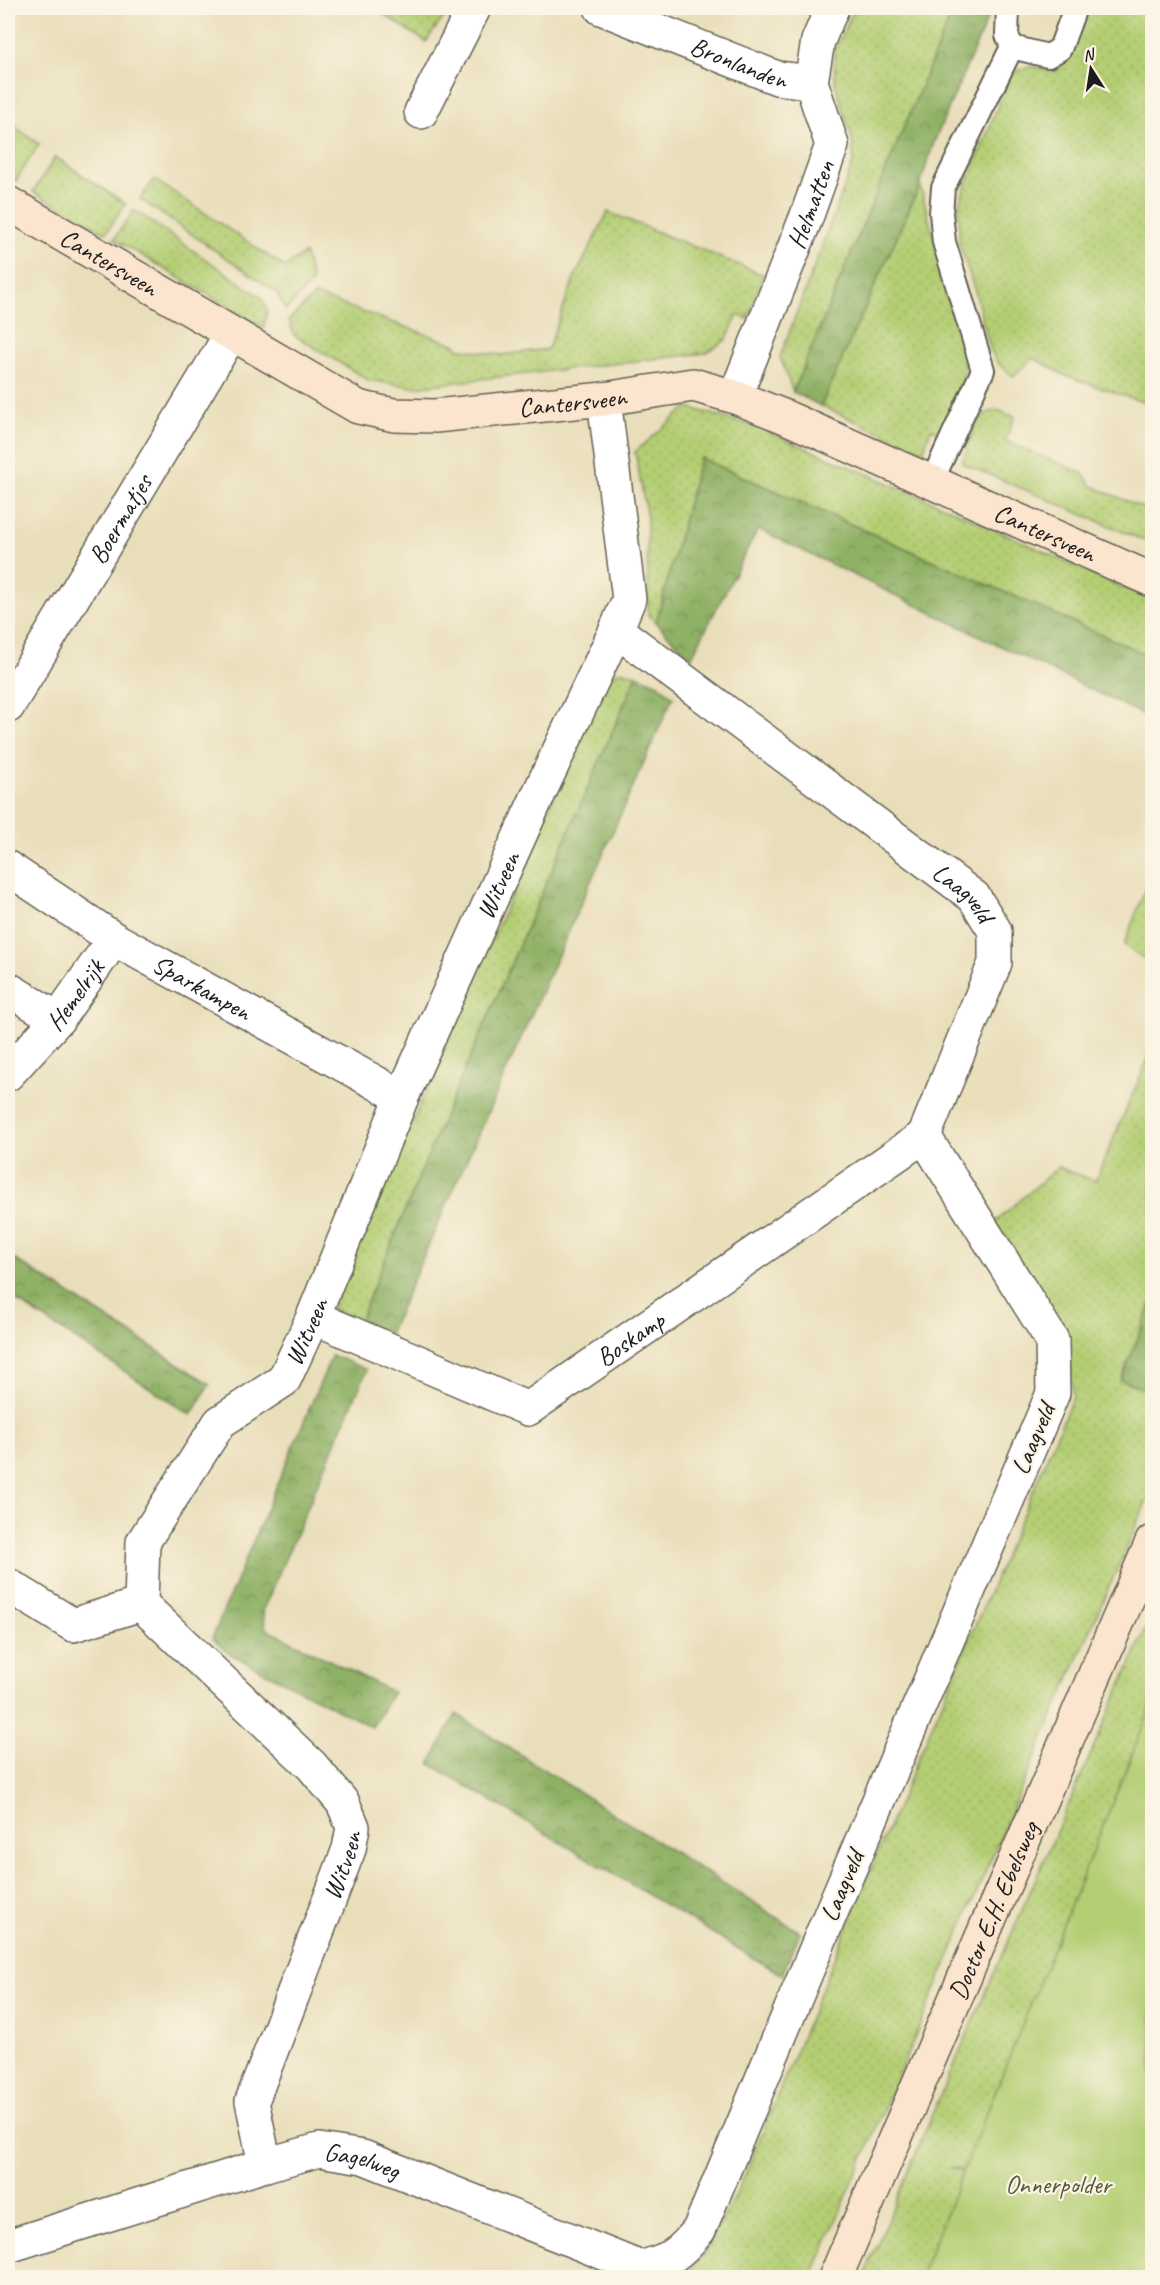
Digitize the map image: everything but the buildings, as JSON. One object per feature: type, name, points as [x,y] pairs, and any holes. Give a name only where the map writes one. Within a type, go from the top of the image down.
[{"type":"street","points":[[421,112],[474,8]]},
{"type":"street","name":"Bronlanden","points":[[601,8],[777,78],[811,82]]},
{"type":"street","name":"Helmatten","points":[[735,397],[806,218],[832,145],[811,82],[818,41],[832,8]]},
{"type":"street","name":"Cantersveen","points":[[8,202],[358,406],[394,416],[435,416],[604,399],[693,386],[735,397],[932,481],[1152,580]]},
{"type":"street","name":"Boermatjes","points":[[8,706],[231,334]]},
{"type":"street","name":"Witveen","points":[[266,2164],[252,2101],[349,1849],[353,1827],[343,1803],[312,1766],[141,1604],[143,1542],[220,1422],[284,1380],[313,1317],[402,1097],[629,599],[604,399]]},
{"type":"street","name":"Laagveld","points":[[616,630],[974,897],[995,931],[995,963],[924,1136],[1052,1340],[1053,1393],[833,1908],[699,2230],[672,2258],[639,2273]]},
{"type":"street","name":"Sparkampen","points":[[8,868],[114,939],[402,1097]]},
{"type":"street","name":"Hemelrijk","points":[[8,1074],[58,1019],[114,939]]},
{"type":"street","points":[[8,989],[58,1019]]},
{"type":"street","name":"Boskamp","points":[[313,1317],[528,1409],[924,1136]]},
{"type":"street","name":"Doctor E.H. Ebelsweg","points":[[835,2277],[1152,1542]]},
{"type":"street","points":[[8,1585],[73,1625],[141,1604]]},
{"type":"street","name":"Gagelweg","points":[[8,2246],[266,2164],[319,2150],[363,2157],[639,2273]]},
{"type":"lane","points":[[932,481],[983,370],[944,242],[941,213],[943,188],[1012,47],[1007,35],[1008,8]]},
{"type":"lane","points":[[1012,47],[1048,56],[1060,49],[1075,8]]},
{"type":"green space","points":[[374,8],[450,8],[426,42]]},
{"type":"green space","points":[[855,8],[954,8],[793,392],[780,357],[854,161],[852,138],[835,83],[834,51]]},
{"type":"green space","points":[[954,8],[992,8],[934,142],[920,185],[821,406],[793,392]]},
{"type":"green space","points":[[1088,8],[1152,8],[1152,398],[1149,404],[1066,376],[1034,358],[1013,376],[997,362],[990,349],[975,291],[959,243],[959,203],[1010,76],[1032,66],[1051,71],[1059,70]]},
{"type":"green space","points":[[8,122],[39,144],[16,181],[8,176]]},
{"type":"green space","points":[[55,157],[126,204],[106,233],[33,192]]},
{"type":"green space","points":[[154,179],[285,267],[305,253],[312,282],[286,310],[276,292],[140,199]]},
{"type":"green space","points":[[920,185],[965,357],[962,388],[943,434],[931,429],[924,449],[920,450],[821,406]]},
{"type":"green space","points":[[134,210],[261,297],[267,309],[264,328],[114,239]]},
{"type":"green space","points":[[608,212],[764,275],[748,319],[738,315],[726,340],[706,353],[414,387],[368,380],[294,335],[289,320],[315,295],[457,345],[457,348],[502,355],[548,349],[574,279]]},
{"type":"green space","points":[[687,407],[754,426],[964,515],[1152,601],[1152,657],[701,458],[656,623],[648,614],[647,517],[635,452]]},
{"type":"green space","points":[[997,410],[1015,417],[1005,441],[1082,473],[1092,486],[1152,512],[1152,544],[962,463],[976,423],[987,413]]},
{"type":"green space","points":[[700,458],[1152,657],[1152,719],[758,529],[691,658],[656,623]]},
{"type":"green space","points":[[624,671],[637,675],[436,1136],[359,1322],[331,1309],[584,728],[603,676]]},
{"type":"green space","points":[[637,675],[658,684],[673,697],[389,1334],[359,1322],[436,1136]]},
{"type":"green space","points":[[1152,871],[1152,964],[1124,945]]},
{"type":"green space","points":[[1152,1050],[1152,1303],[1121,1380],[1152,1392],[1152,1489],[812,2277],[681,2278],[701,2259],[741,2184],[883,1840],[1073,1397],[1066,1334],[993,1224],[1058,1167],[1095,1181]]},
{"type":"green space","points":[[8,1255],[210,1384],[191,1415],[8,1295]]},
{"type":"green space","points":[[1152,1303],[1152,1392],[1121,1380]]},
{"type":"green space","points":[[332,1355],[367,1370],[263,1610],[265,1628],[393,1692],[372,1727],[228,1653],[212,1638]]},
{"type":"green space","name":"Onnerpolder","points":[[1152,1615],[1152,2166],[949,2168],[1152,2210],[1152,2277],[863,2278],[937,2103]]},
{"type":"green space","name":"Onnerpolder","points":[[1152,1705],[1152,2277],[920,2277]]},
{"type":"green space","points":[[456,1714],[800,1932],[782,1975],[430,1764]]}]
